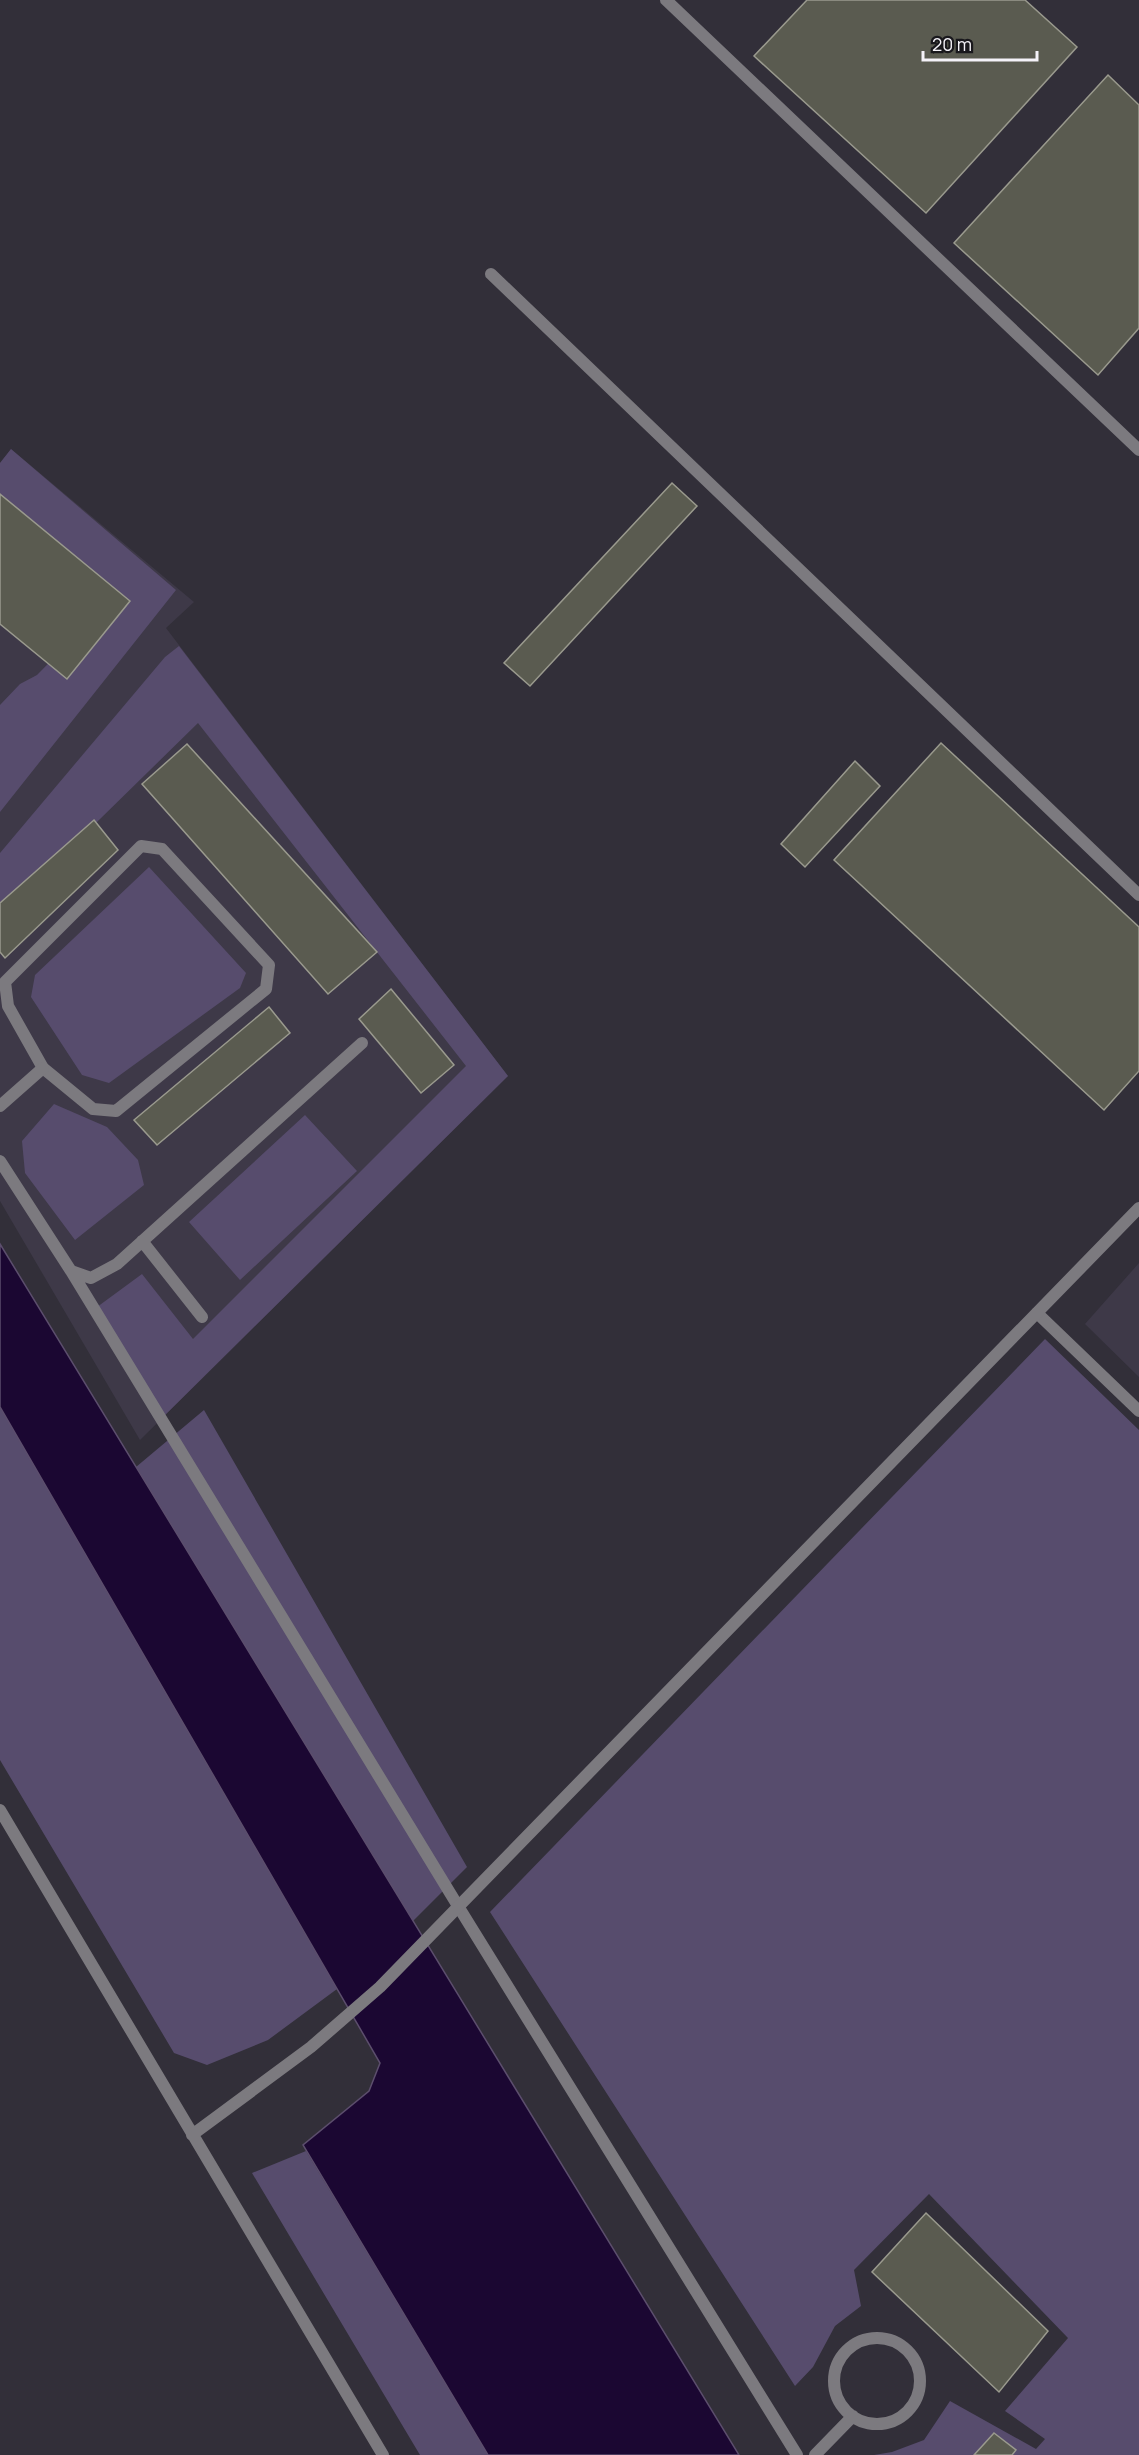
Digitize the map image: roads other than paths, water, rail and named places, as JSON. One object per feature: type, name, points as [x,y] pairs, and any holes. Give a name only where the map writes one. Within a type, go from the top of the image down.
[{"type":"street","points":[[666,0],[1139,450]]},
{"type":"street","points":[[491,274],[1139,895]]},
{"type":"street","points":[[141,846],[162,849],[269,965],[266,989],[116,1111],[93,1109],[44,1068],[8,1006],[5,982],[141,846]]},
{"type":"street","points":[[71,1271],[91,1278],[117,1264],[362,1043]]},
{"type":"street","points":[[0,1106],[44,1068]]},
{"type":"street","points":[[0,1161],[71,1271],[458,1906],[797,2455]]},
{"type":"street","points":[[192,2134],[310,2047],[380,1987],[1139,1208]]},
{"type":"street","points":[[142,1241],[202,1317]]},
{"type":"street","points":[[1037,1313],[1139,1411]]},
{"type":"street","points":[[0,1810],[383,2455]]},
{"type":"street","points":[[866,2339],[887,2339],[906,2348],[915,2360],[920,2373],[920,2387],[907,2413],[880,2424],[866,2422],[853,2416],[843,2406],[837,2393],[835,2380],[837,2366],[844,2354],[854,2345],[866,2339]]},
{"type":"street","points":[[815,2455],[853,2416]]}]
